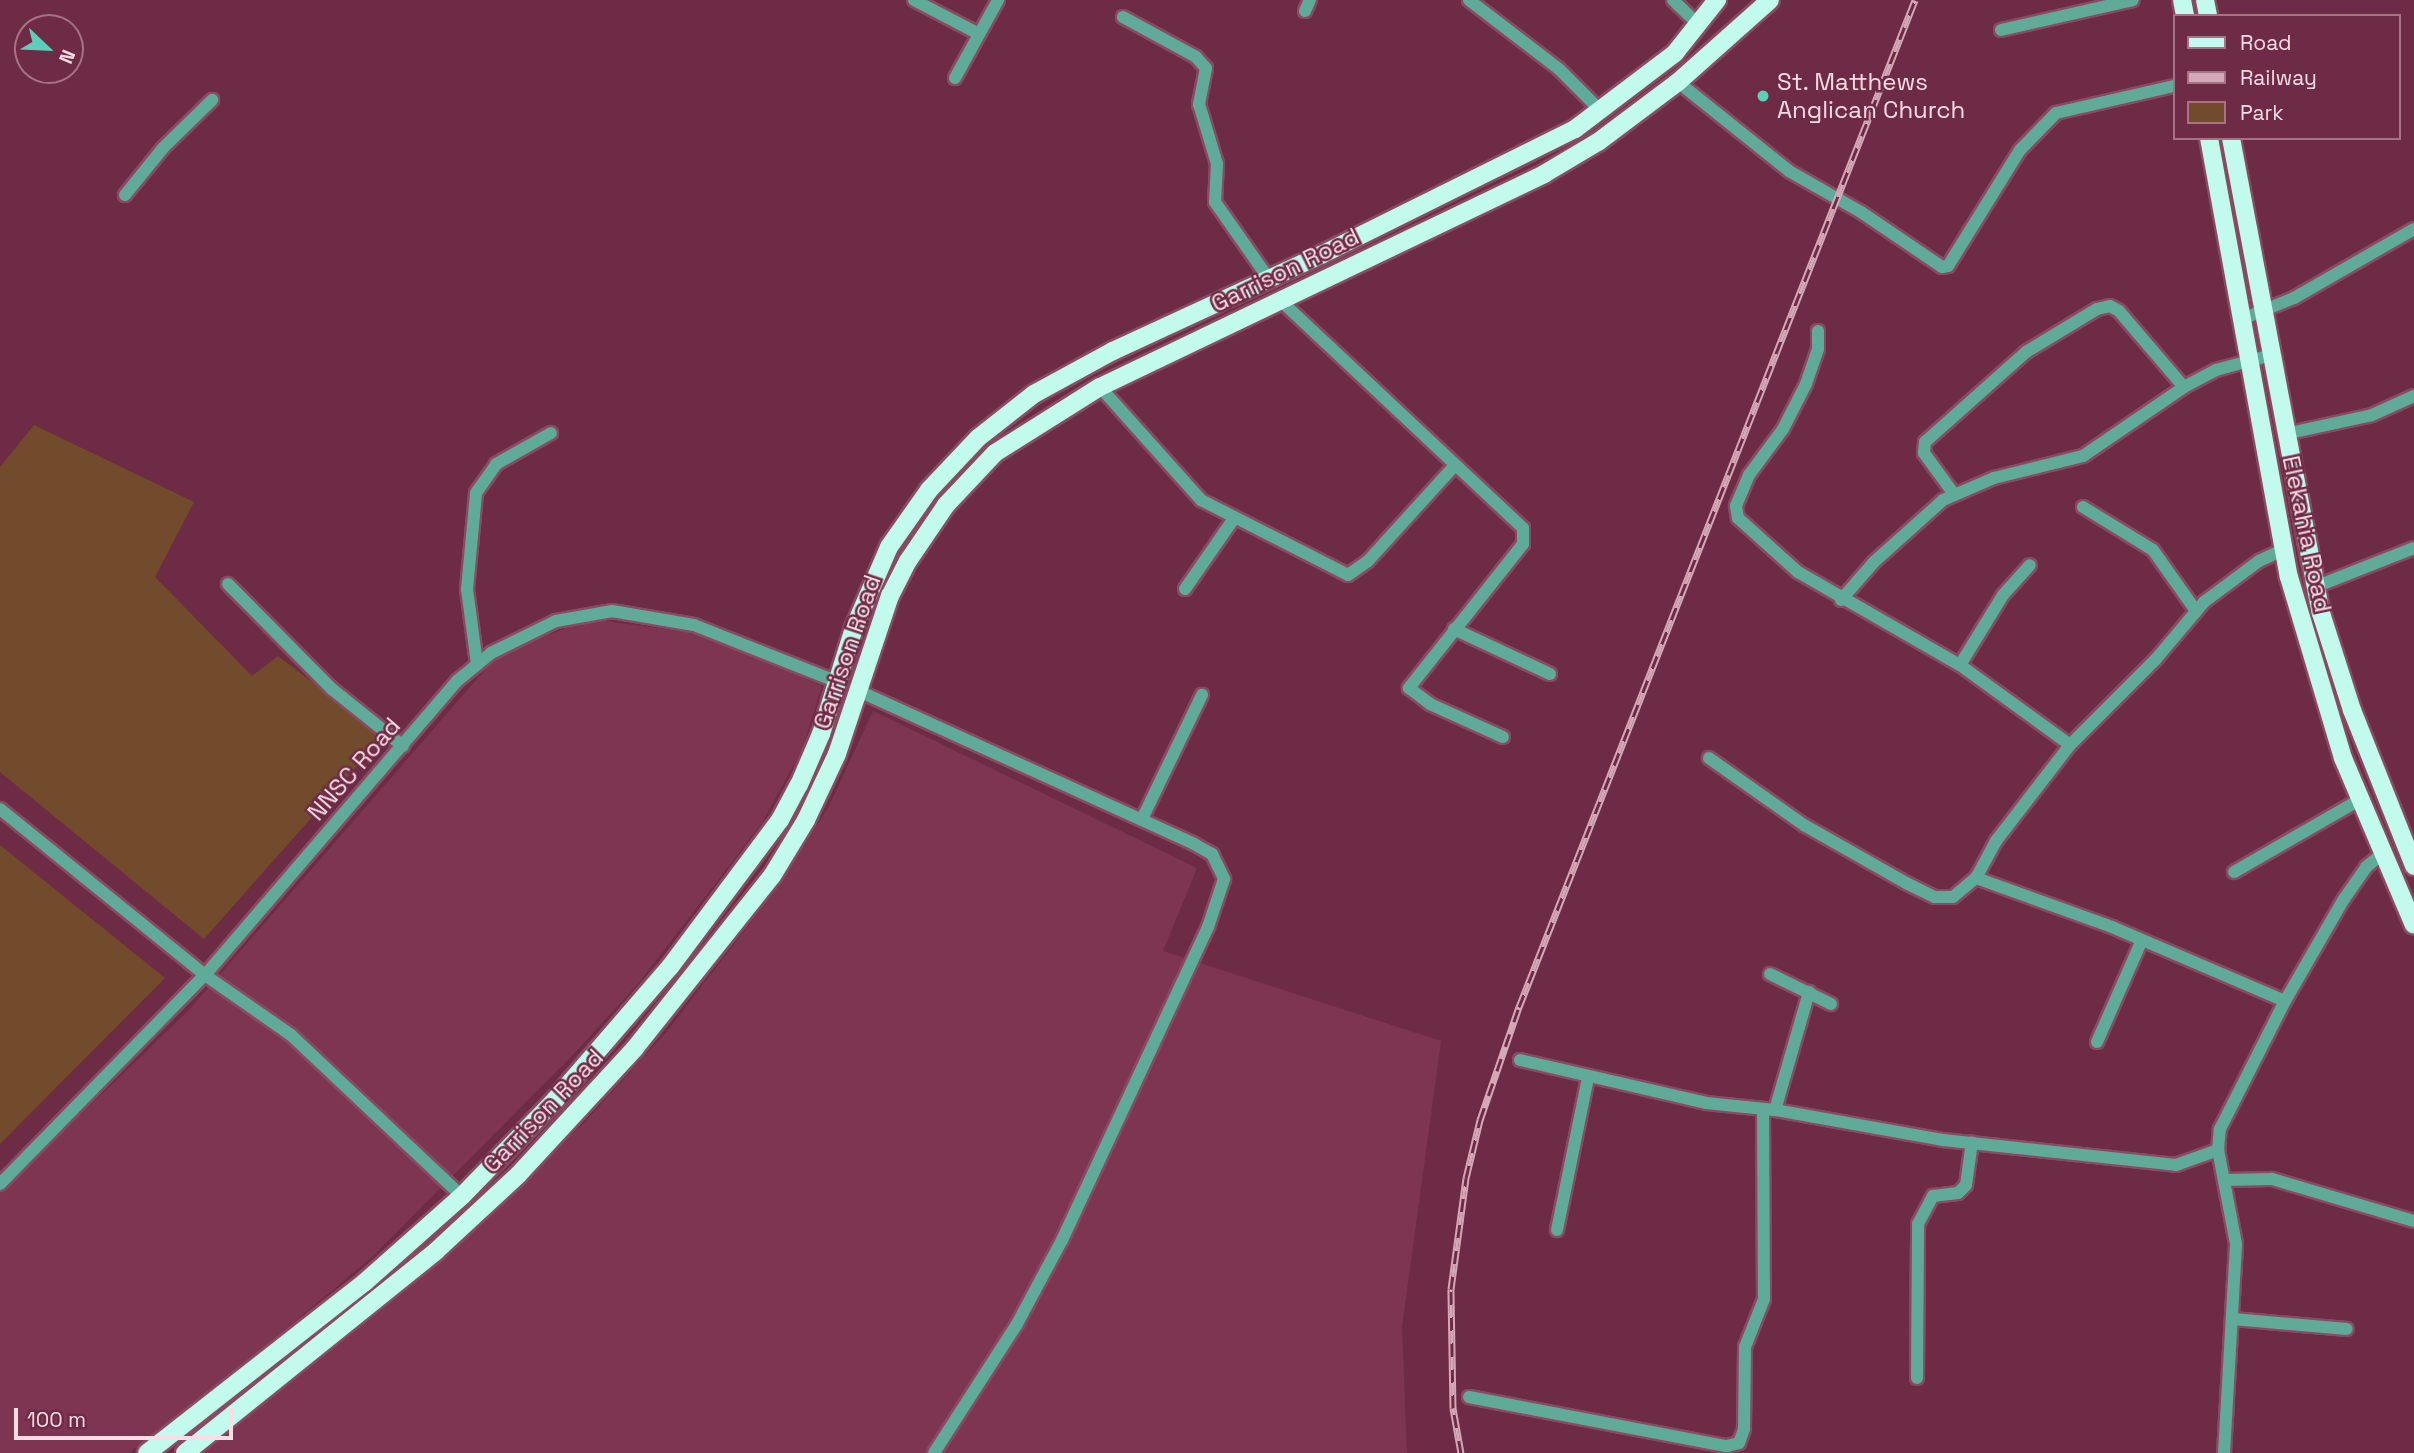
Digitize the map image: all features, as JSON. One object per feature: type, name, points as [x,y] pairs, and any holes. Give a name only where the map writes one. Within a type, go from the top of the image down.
[{"type":"main road","name":"Garrison Road","points":[[147,1453],[365,1282],[461,1196],[555,1100],[670,967],[780,820],[813,754],[858,618],[889,547],[929,490],[978,438],[1034,394],[1076,370],[1465,186],[1602,111],[1675,53],[1717,0]]},
{"type":"main road","name":"Garrison Road","points":[[185,1453],[436,1251],[518,1175],[628,1056],[772,876],[822,790],[861,692],[890,596],[908,561],[946,505],[995,453],[1100,387],[1544,174],[1636,116],[1770,0]]},
{"type":"main road","name":"Elekahia Road","points":[[2209,140],[2283,550],[2324,703],[2381,855],[2414,925]]},
{"type":"main road","name":"Elekahia Road","points":[[2231,140],[2315,587],[2352,710],[2414,866]]},
{"type":"street","points":[[914,0],[979,34]]},
{"type":"street","points":[[955,78],[998,0]]},
{"type":"street","points":[[1469,0],[1567,76],[1602,111]]},
{"type":"street","points":[[1673,0],[1698,24]]},
{"type":"street","points":[[2001,30],[2133,0]]},
{"type":"street","points":[[1123,17],[1196,57],[1206,68],[1199,104],[1217,164],[1214,202],[1269,279]]},
{"type":"street","points":[[1678,82],[1789,171],[1861,212],[1942,267],[1948,266],[2020,150],[2056,113],[2172,86]]},
{"type":"street","points":[[125,195],[163,148],[212,100]]},
{"type":"street","points":[[2242,319],[2263,313],[2414,229]]},
{"type":"street","points":[[1280,300],[1454,466],[1523,527],[1526,536],[1412,680],[1410,691],[1503,737]]},
{"type":"street","points":[[1954,495],[1924,453],[1925,442],[2026,352],[2097,309],[2110,306],[2119,311],[2184,387]]},
{"type":"street","points":[[1818,331],[1815,361],[1794,411],[1749,475],[1736,512],[1798,572],[1841,600],[1960,665],[2070,745]]},
{"type":"street","points":[[1841,600],[1913,526],[1954,495],[1994,478],[2084,456],[2184,387],[2216,370],[2271,355]]},
{"type":"street","points":[[1100,387],[1201,500],[1233,520],[1348,575],[1368,561],[1454,466]]},
{"type":"street","points":[[2285,434],[2372,415],[2414,396]]},
{"type":"street","points":[[477,664],[467,589],[476,493],[496,464],[551,433]]},
{"type":"street","points":[[2083,508],[2153,550],[2196,611]]},
{"type":"street","points":[[1185,589],[1233,520]]},
{"type":"street","points":[[2315,587],[2414,548]]},
{"type":"street","points":[[1709,758],[1804,825],[1935,897],[1953,897],[1976,878],[1996,841],[2070,745],[2156,659],[2196,611],[2228,582],[2283,550]]},
{"type":"street","points":[[1960,665],[2003,596],[2030,565]]},
{"type":"street","points":[[228,584],[332,689],[402,746]]},
{"type":"street","name":"NNSC Road","points":[[0,1184],[205,975],[402,746],[477,664],[532,630],[572,616],[612,611],[694,625],[838,682]]},
{"type":"street","points":[[1454,629],[1550,674]]},
{"type":"street","points":[[861,692],[1142,819],[1212,854],[1224,879],[1221,898],[1041,1281],[934,1453]]},
{"type":"street","points":[[1142,819],[1202,695]]},
{"type":"street","points":[[2234,872],[2359,800]]},
{"type":"street","points":[[0,808],[205,975],[291,1035],[461,1196]]},
{"type":"street","points":[[2224,1453],[2236,1244],[2218,1150],[2227,1110],[2285,1001],[2356,880],[2381,855]]},
{"type":"street","points":[[1976,878],[2142,940],[2285,1001]]},
{"type":"street","points":[[2097,1042],[2142,940]]},
{"type":"street","points":[[1770,974],[1831,1004]]},
{"type":"street","points":[[1469,1397],[1727,1446],[1739,1443],[1744,1429],[1745,1347],[1764,1299],[1769,1110],[1809,992]]},
{"type":"street","points":[[1520,1060],[1588,1078],[1706,1103],[1769,1110],[1972,1142],[2176,1165],[2218,1150]]},
{"type":"street","points":[[1557,1230],[1588,1078]]},
{"type":"street","points":[[1917,1378],[1918,1224],[1933,1196],[1958,1194],[1966,1185],[1972,1142]]},
{"type":"street","points":[[2225,1180],[2272,1179],[2414,1221]]},
{"type":"street","points":[[2233,1319],[2347,1329]]},
{"type":"shaded area","points":[[589,619],[704,634],[822,686],[802,750],[762,823],[638,984],[568,1060],[371,1258],[276,1337],[129,1453],[0,1453],[0,1192],[188,1011],[498,655]]},
{"type":"shaded area","points":[[873,711],[1197,868],[1163,951],[1441,1041],[1402,1327],[1407,1453],[204,1453],[402,1294],[585,1122],[668,1030],[782,882],[829,806]]},
{"type":"green space","points":[[34,425],[194,502],[155,577],[252,676],[278,656],[384,736],[204,939],[0,772],[0,467]]},
{"type":"green space","points":[[0,845],[165,978],[0,1144]]},
{"type":"railway","points":[[1461,1453],[1453,1408],[1451,1289],[1466,1178],[1480,1120],[1519,1007],[1915,0]]},
{"type":"place","name":"St. Matthews Anglican Church","points":[[1763,96]]}]
